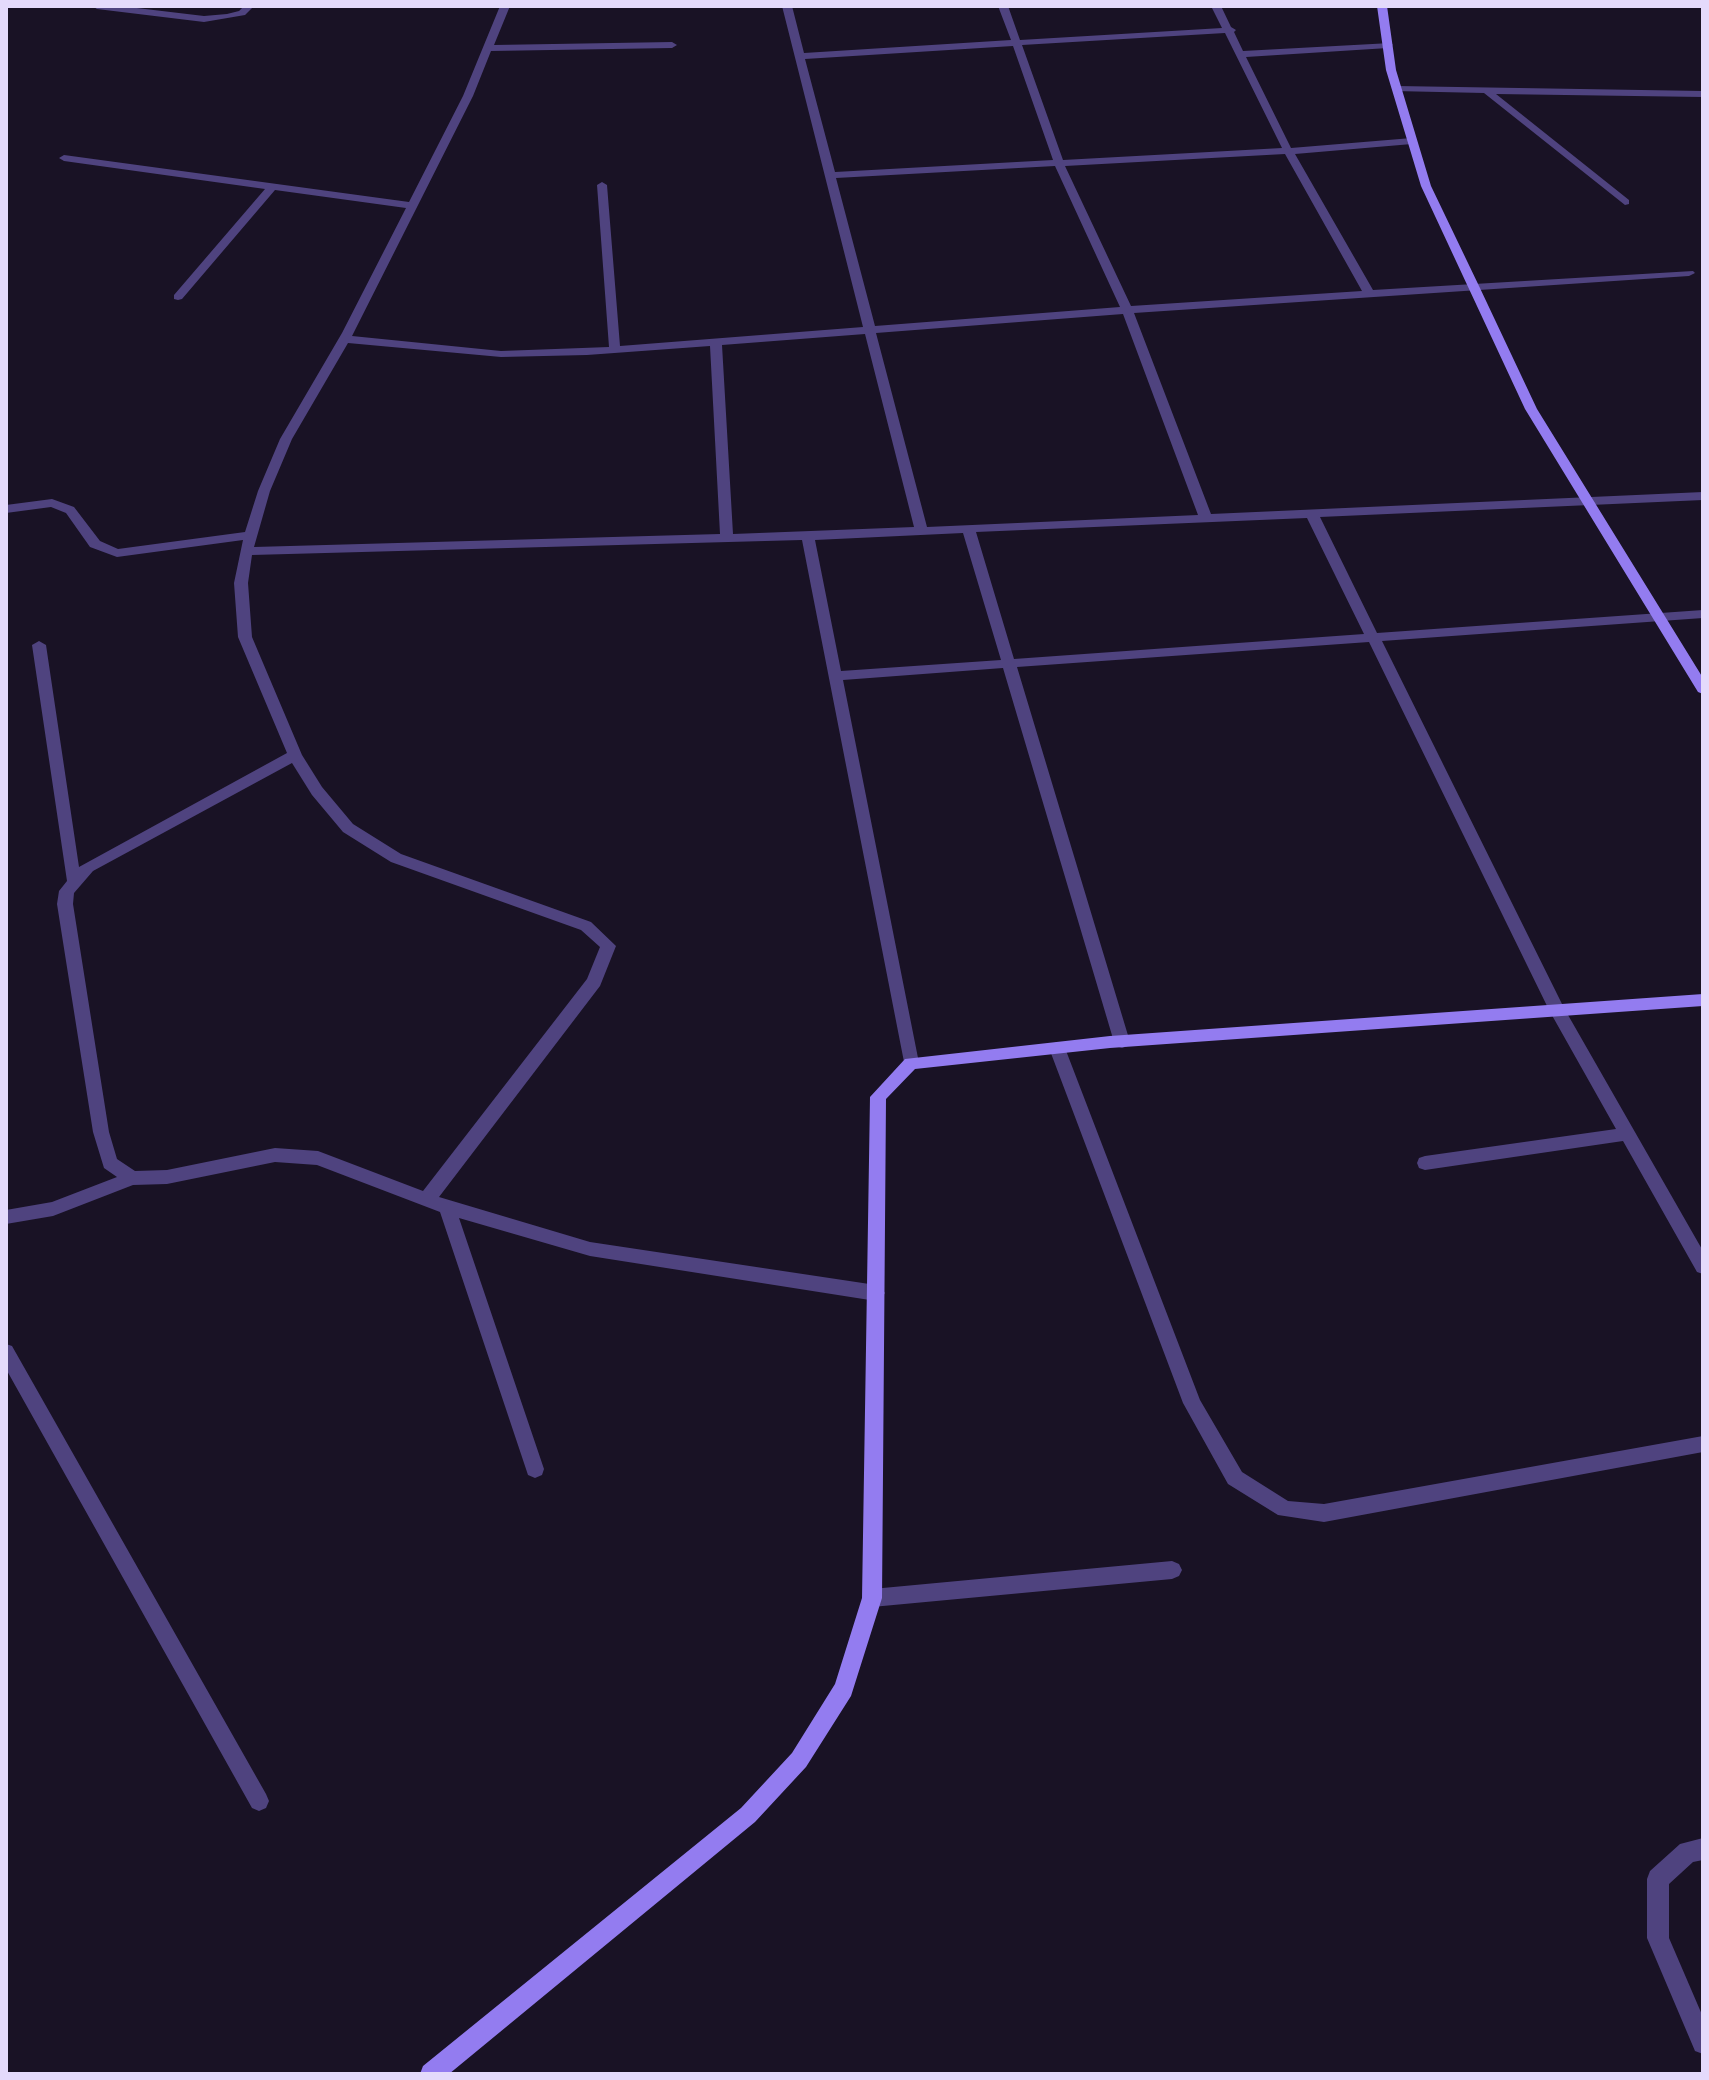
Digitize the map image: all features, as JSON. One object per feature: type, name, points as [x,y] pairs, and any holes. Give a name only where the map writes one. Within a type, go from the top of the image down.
[{"type":"street","points":[[97,6],[204,19],[242,13],[249,6]]},
{"type":"street","points":[[427,1199],[594,982],[608,946],[586,926],[396,858],[348,828],[317,791],[295,755],[245,637],[241,583],[246,551],[264,491],[286,439],[344,339],[412,206],[489,48],[505,6]]},
{"type":"street","points":[[787,6],[921,530]]},
{"type":"street","points":[[1003,6],[1059,163],[1127,310],[1205,516]]},
{"type":"street","points":[[1216,6],[1231,30],[1288,151],[1369,293]]},
{"type":"street","points":[[1382,6],[1397,89],[1426,186],[1531,409],[1703,689]]},
{"type":"street","points":[[800,56],[1231,30]]},
{"type":"street","points":[[489,48],[672,45]]},
{"type":"street","points":[[1242,54],[1388,45]]},
{"type":"street","points":[[1397,89],[1703,94]]},
{"type":"street","points":[[1487,91],[1625,202]]},
{"type":"street","points":[[832,175],[1288,151],[1412,141]]},
{"type":"street","points":[[64,158],[412,206]]},
{"type":"street","points":[[602,185],[615,350]]},
{"type":"street","points":[[178,297],[272,187]]},
{"type":"street","points":[[344,339],[501,354],[615,350],[1127,310],[1689,273]]},
{"type":"street","points":[[716,344],[727,538]]},
{"type":"street","points":[[246,551],[808,536],[1703,496]]},
{"type":"street","points":[[6,509],[52,503],[70,510],[95,544],[117,553],[251,535]]},
{"type":"street","points":[[1311,512],[1557,1010],[1703,1267]]},
{"type":"street","points":[[968,528],[1122,1042]]},
{"type":"street","points":[[808,536],[911,1063]]},
{"type":"street","points":[[835,676],[1703,614]]},
{"type":"street","points":[[39,645],[74,880]]},
{"type":"street","points":[[132,1178],[110,1163],[101,1132],[65,904],[67,891],[88,867],[295,755]]},
{"type":"street","points":[[431,2074],[748,1815],[799,1760],[844,1689],[872,1598],[878,1097],[911,1063],[1122,1042],[1703,1000]]},
{"type":"street","points":[[1057,1048],[1192,1403],[1235,1478],[1285,1509],[1324,1513],[1703,1444]]},
{"type":"street","points":[[1425,1163],[1628,1134]]},
{"type":"street","points":[[6,1217],[53,1209],[132,1178],[167,1177],[275,1155],[318,1158],[447,1207],[590,1249],[876,1293]]},
{"type":"street","points":[[447,1207],[535,1469]]},
{"type":"street","points":[[6,1352],[259,1801]]},
{"type":"street","points":[[872,1598],[1172,1570]]},
{"type":"street","points":[[1703,1849],[1688,1852],[1658,1879],[1658,1938],[1703,2043]]}]
